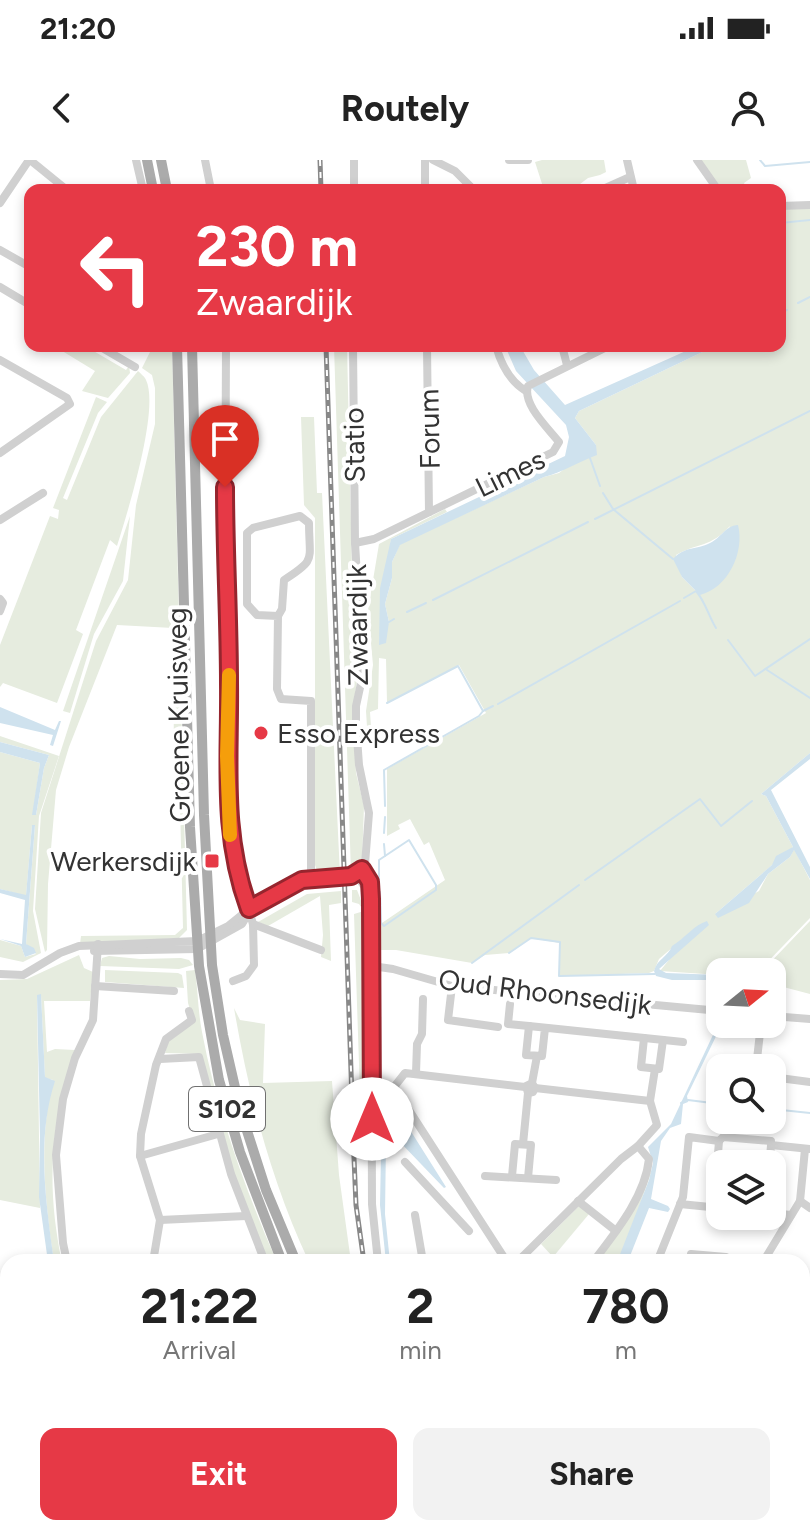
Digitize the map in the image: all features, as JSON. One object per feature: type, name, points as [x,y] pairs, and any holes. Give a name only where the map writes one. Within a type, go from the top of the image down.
[{"type":"main road","points":[[147,160],[152,184]]},
{"type":"main road","points":[[161,160],[166,184]]},
{"type":"main road","name":"Groene Kruisweg","points":[[177,352],[190,827],[197,945],[210,1041],[219,1080],[240,1152],[279,1254]]},
{"type":"main road","name":"Groene Kruisweg","points":[[192,352],[210,939],[223,1035],[240,1109],[266,1190],[293,1254]]},
{"type":"street","points":[[0,203],[30,160],[60,184]]},
{"type":"street","points":[[136,160],[142,184]]},
{"type":"street","points":[[205,160],[210,184]]},
{"type":"street","points":[[354,160],[354,184]]},
{"type":"street","points":[[425,160],[425,184]]},
{"type":"street","points":[[433,160],[455,171],[468,184]]},
{"type":"street","points":[[509,160],[528,160]]},
{"type":"street","points":[[627,160],[632,184]]},
{"type":"street","points":[[697,160],[714,184]]},
{"type":"street","points":[[614,184],[630,177]]},
{"type":"street","points":[[786,206],[810,205]]},
{"type":"street","points":[[0,250],[24,262]]},
{"type":"street","points":[[0,287],[24,301]]},
{"type":"street","points":[[109,352],[135,367]]},
{"type":"street","points":[[226,352],[229,828],[234,860],[253,923],[254,965],[246,976],[233,981]]},
{"type":"street","name":"Statio","points":[[353,352],[355,543]]},
{"type":"street","name":"Forum","points":[[427,352],[429,512]]},
{"type":"street","points":[[499,352],[517,386],[527,388],[542,377],[596,352]]},
{"type":"street","points":[[564,352],[567,365]]},
{"type":"street","points":[[0,360],[67,398],[70,404],[0,453]]},
{"type":"street","name":"Limes","points":[[355,543],[374,539],[558,448],[559,442],[528,400],[527,388]]},
{"type":"street","points":[[0,520],[43,493]]},
{"type":"street","points":[[278,616],[257,615],[247,604],[247,533],[253,528],[300,516],[309,523],[309,561],[305,568],[284,580],[282,609],[278,616],[278,696],[281,699],[311,701],[311,878]]},
{"type":"street","name":"Zwaardijk","points":[[355,543],[363,674],[356,706],[356,723],[359,765],[369,813],[368,856],[359,872]]},
{"type":"street","points":[[0,599],[3,603],[0,611]]},
{"type":"street","points":[[0,974],[23,975],[71,948],[197,945],[210,939],[249,909],[302,880],[359,872],[369,906],[372,966],[372,1204],[377,1254]]},
{"type":"street","points":[[253,923],[321,950]]},
{"type":"street","points":[[65,1254],[56,1155],[63,1099],[75,1058],[93,1020],[98,947]]},
{"type":"street","name":"Oud Rhoonsedijk","points":[[372,966],[452,986],[706,1010]]},
{"type":"street","points":[[95,986],[174,991]]},
{"type":"street","points":[[452,986],[448,1020],[498,1027]]},
{"type":"street","points":[[416,1073],[423,999]]},
{"type":"street","points":[[510,1004],[508,1024],[683,1042]]},
{"type":"street","points":[[154,1254],[160,1220],[140,1156],[141,1134],[156,1065],[169,1034],[192,1020],[189,1011]]},
{"type":"street","points":[[786,1017],[810,1019]]},
{"type":"street","points":[[529,1026],[526,1055],[542,1056],[545,1028]]},
{"type":"street","points":[[644,1038],[641,1067],[655,1069],[659,1069],[663,1040]]},
{"type":"street","points":[[523,1144],[537,1056]]},
{"type":"street","points":[[160,1059],[199,1057],[218,1134],[262,1254]]},
{"type":"street","points":[[525,1254],[657,1125],[650,1101],[655,1069]]},
{"type":"street","points":[[372,1088],[394,1087],[405,1073],[416,1073],[650,1101]]},
{"type":"street","points":[[786,1079],[810,1082]]},
{"type":"street","points":[[394,1087],[501,1254]]},
{"type":"street","points":[[140,1156],[218,1134]]},
{"type":"street","points":[[660,1254],[683,1197],[689,1137],[719,1141]]},
{"type":"street","points":[[723,1137],[771,1141],[770,1158],[718,1154],[719,1141],[723,1137]]},
{"type":"street","points":[[512,1176],[515,1144],[523,1144],[531,1145],[528,1178]]},
{"type":"street","points":[[768,1254],[800,1201],[806,1185],[808,1149],[771,1145]]},
{"type":"street","points":[[599,1254],[616,1231],[646,1174],[649,1159],[638,1146]]},
{"type":"street","points":[[405,1162],[469,1231]]},
{"type":"street","points":[[485,1176],[556,1180]]},
{"type":"street","points":[[443,1203],[460,1192]]},
{"type":"street","points":[[578,1201],[616,1231]]},
{"type":"street","points":[[800,1201],[810,1208]]},
{"type":"street","points":[[680,1204],[706,1207]]},
{"type":"street","points":[[786,1214],[791,1215]]},
{"type":"street","points":[[415,1215],[422,1254]]},
{"type":"street","points":[[160,1220],[246,1216]]},
{"type":"shaded area","points":[[604,160],[606,172],[580,184],[542,184],[535,162]]},
{"type":"shaded area","points":[[700,160],[746,160],[751,178],[744,184],[718,184]]},
{"type":"shaded area","points":[[810,208],[810,753],[761,794],[766,796],[793,847],[715,914],[759,891],[768,874],[790,857],[794,849],[810,880],[810,918],[771,958],[706,958],[706,974],[660,971],[694,929],[659,959],[654,971],[649,973],[559,976],[560,943],[531,938],[509,953],[485,955],[472,963],[380,950],[379,925],[445,880],[429,842],[424,845],[410,819],[387,836],[387,769],[486,713],[459,665],[387,703],[386,659],[379,658],[378,709],[370,712],[372,742],[368,743],[366,711],[373,665],[368,610],[379,544],[445,509],[447,512],[391,539],[379,644],[389,622],[385,604],[392,578],[392,562],[400,544],[544,477],[559,473],[596,445],[575,418],[579,411],[702,352],[786,352],[786,209]],"holes":[[[730,526],[700,595],[682,577],[676,555],[710,541]]]},
{"type":"shaded area","points":[[64,352],[95,352],[126,370],[129,366],[130,373],[108,398],[82,391],[95,371]]},
{"type":"shaded area","points":[[150,352],[172,352],[187,930],[179,938],[80,944],[81,936],[175,935],[183,928],[179,764],[174,758],[173,628],[117,625],[69,747],[56,790],[45,952],[35,909],[41,813],[96,641],[128,580],[136,505],[155,424],[152,375],[142,368]]},
{"type":"shaded area","points":[[334,352],[347,352],[353,613],[359,670],[353,706],[356,773],[364,806],[362,863],[351,873]]},
{"type":"shaded area","points":[[138,371],[145,379],[149,394],[146,437],[140,462],[117,546],[110,540],[76,630],[83,634],[57,703],[3,683],[0,687],[0,645],[50,516],[58,519],[59,510],[53,508],[96,397],[107,402],[98,413],[63,498],[67,500],[101,417]]},
{"type":"shaded area","points":[[301,417],[314,417],[317,493],[322,493],[340,875],[319,876],[315,865],[315,518],[304,505]]},
{"type":"shaded area","points":[[130,516],[123,581],[94,634],[70,713],[63,711]]},
{"type":"shaded area","points":[[0,736],[59,756],[39,816],[33,911],[41,953],[23,962],[0,957],[0,940],[21,946],[25,957],[36,954],[26,944],[35,825],[32,825],[26,896],[0,889],[0,752],[40,763],[33,814],[36,815],[49,755],[0,742]]},
{"type":"shaded area","points":[[352,890],[357,890],[367,916],[369,1099],[363,1099],[361,1124],[354,914],[364,911],[359,904],[352,902]]},
{"type":"shaded area","points":[[341,891],[341,903],[329,905],[331,961],[321,957],[320,896],[268,926],[258,922],[307,894]]},
{"type":"shaded area","points":[[810,921],[810,994],[786,988],[786,958],[774,958]]},
{"type":"shaded area","points":[[79,955],[84,968],[93,972],[90,1001],[44,1001],[47,1052],[55,1049],[75,1050],[60,1104],[53,1155],[52,1181],[61,1254],[53,1254],[46,1194],[44,1148],[53,1080],[45,1078],[41,995],[37,996],[40,1208],[0,1200],[0,980],[27,979]]},
{"type":"shaded area","points":[[102,958],[181,958],[193,965],[179,969],[100,966]]},
{"type":"shaded area","points":[[105,970],[178,973],[182,975],[184,988],[105,982]]},
{"type":"shaded area","points":[[195,970],[208,1062],[224,1120],[274,1254],[264,1254],[231,1169],[201,1054],[165,1053],[168,1042],[194,1022],[188,1003],[186,971]]},
{"type":"shaded area","points":[[234,1008],[240,1020],[265,1024],[263,1083],[332,1081],[339,1175],[350,1254],[305,1254],[283,1201],[247,1073]]},
{"type":"shaded area","points":[[652,1170],[623,1253],[601,1254]]},
{"type":"shaded area","points":[[579,1206],[589,1214],[556,1254],[550,1254],[541,1244]]},
{"type":"water","points":[[508,352],[524,352],[534,370],[565,405],[684,352],[702,352],[579,411],[575,418],[596,445],[597,455],[400,545],[392,562],[392,578],[385,604],[389,622],[386,643],[379,645],[380,588],[391,539],[565,456],[569,437],[566,425],[516,371]]},
{"type":"water","points":[[738,525],[739,546],[732,568],[719,585],[700,595],[682,577],[673,559],[686,550],[710,543]]},
{"type":"water","points":[[0,707],[55,730],[61,721],[53,746],[50,745],[53,735],[0,723]]},
{"type":"water","points":[[0,742],[49,755],[36,815],[32,815],[40,763],[0,752]]},
{"type":"water","points":[[810,753],[810,759],[771,790],[810,867],[810,879],[794,850],[790,857],[768,874],[749,903],[718,918],[715,914],[772,865],[776,856],[793,847],[766,796],[761,794]]},
{"type":"water","points":[[32,825],[35,825],[26,944],[36,953],[25,957],[21,946],[0,939],[22,944],[25,900],[0,893],[0,889],[26,895]]},
{"type":"water","points":[[707,921],[709,925],[659,969],[666,973],[706,974],[706,980],[672,980],[656,976],[655,967],[672,946]]},
{"type":"water","points":[[41,994],[45,1077],[55,1081],[44,1148],[53,1254],[47,1254],[39,1197],[37,995]]},
{"type":"water","points":[[712,1038],[715,1038],[687,1096],[688,1102],[683,1104],[681,1124],[670,1128],[661,1141],[651,1199],[670,1209],[668,1212],[649,1208],[631,1254],[620,1254],[649,1180],[653,1163],[648,1147],[671,1124]]},
{"type":"water","points":[[388,1100],[393,1103],[446,1187],[398,1140],[386,1143],[385,1214],[389,1254],[385,1254],[380,1205],[382,1105]]},
{"type":"waterway","points":[[760,160],[765,166],[810,162]]},
{"type":"waterway","points":[[786,222],[810,220]]},
{"type":"waterway","points":[[798,303],[810,297]]},
{"type":"waterway","points":[[595,519],[810,411]]},
{"type":"waterway","points":[[590,458],[600,486]]},
{"type":"waterway","points":[[603,493],[613,509],[673,559]]},
{"type":"waterway","points":[[433,600],[588,522]]},
{"type":"waterway","points":[[684,598],[696,591],[716,628]]},
{"type":"waterway","points":[[498,704],[680,601]]},
{"type":"waterway","points":[[407,612],[426,603]]},
{"type":"waterway","points":[[389,622],[394,619]]},
{"type":"waterway","points":[[728,640],[755,676],[810,639]]},
{"type":"waterway","points":[[387,703],[458,666],[483,711],[493,706]]},
{"type":"waterway","points":[[767,670],[810,698]]},
{"type":"waterway","points":[[385,806],[384,770],[483,711]]},
{"type":"waterway","points":[[585,880],[700,799],[721,826],[752,801]]},
{"type":"waterway","points":[[384,833],[385,817]]},
{"type":"waterway","points":[[380,892],[381,923],[384,926],[436,890],[409,840],[385,856]]},
{"type":"waterway","points":[[379,879],[379,860],[385,856],[384,844]]},
{"type":"waterway","points":[[472,963],[579,885]]},
{"type":"waterway","points":[[509,953],[531,938],[560,942],[559,976],[655,974]]},
{"type":"waterway","points":[[681,1103],[688,1100],[706,1102]]},
{"type":"waterway","points":[[786,1110],[810,1113]]},
{"type":"railway","points":[[320,160],[321,184]]},
{"type":"railway","points":[[326,352],[354,1158],[363,1254]]},
{"type":"slow traffic","points":[[229,675],[227,756],[230,835]]},
{"type":"place","name":"Esso Express","points":[[261,733]]},
{"type":"place","name":"Werkersdijk","points":[[212,861]]},
{"type":"route","points":[[225,487],[225,589],[229,650],[227,756],[229,828],[234,860],[249,909],[302,880],[351,876],[362,869],[369,879],[372,1119]]}]
